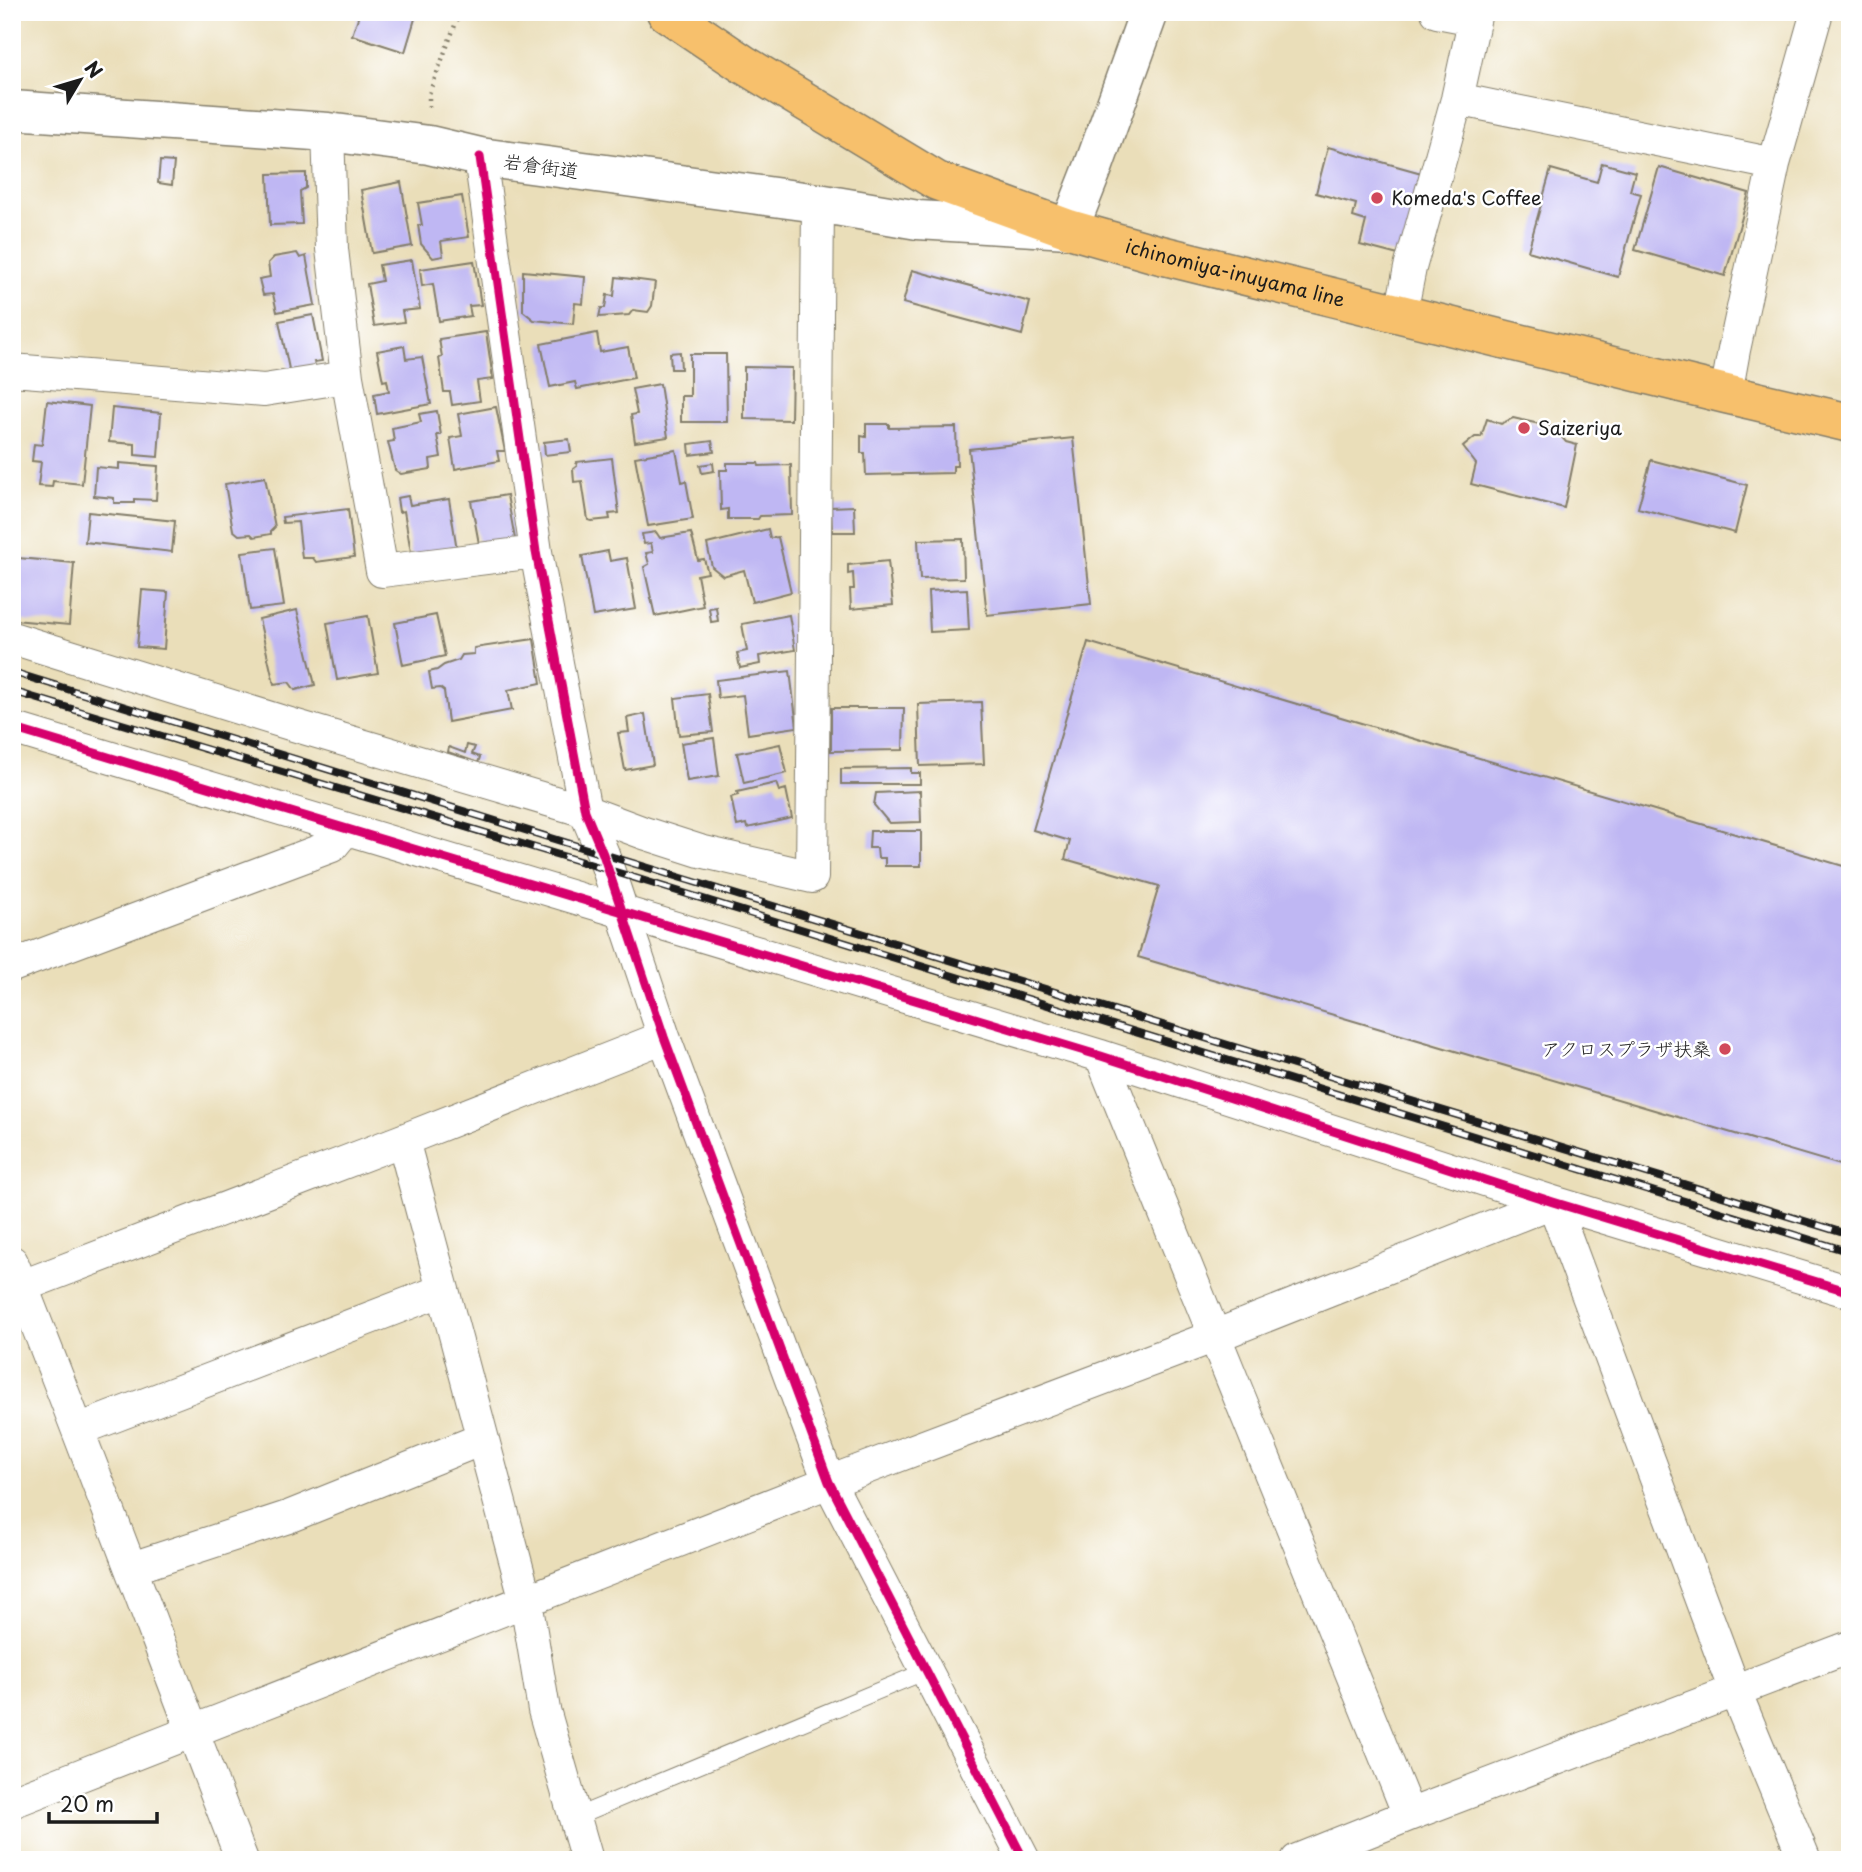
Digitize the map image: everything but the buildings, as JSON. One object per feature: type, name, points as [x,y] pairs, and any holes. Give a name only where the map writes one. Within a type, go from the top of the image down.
[{"type":"main road","name":"ichinomiya-inuyama line","points":[[666,12],[743,64],[937,181],[1069,229],[1157,254],[1850,423]]},
{"type":"street","points":[[1069,229],[1149,12]]},
{"type":"street","points":[[1401,313],[1410,268],[1457,99],[1475,16],[1437,12]]},
{"type":"street","points":[[1726,394],[1774,164],[1816,12]]},
{"type":"street","points":[[1457,99],[1774,164]]},
{"type":"street","name":"岩倉街道","points":[[12,110],[328,132],[429,145],[480,158],[818,203],[918,220],[1069,229]]},
{"type":"street","points":[[328,132],[332,250],[347,377],[382,571],[536,552]]},
{"type":"street","points":[[480,158],[536,552],[585,811],[603,855],[664,1037],[829,1482],[1024,1860]]},
{"type":"street","points":[[12,638],[585,811],[700,851],[812,877],[818,203]]},
{"type":"street","points":[[12,370],[264,390],[347,377]]},
{"type":"street","points":[[12,727],[1101,1056],[1553,1202],[1850,1292]]},
{"type":"street","points":[[12,966],[332,846],[346,829]]},
{"type":"street","points":[[242,1860],[132,1568],[16,1280],[403,1140],[664,1037]]},
{"type":"street","points":[[1101,1056],[1409,1815]]},
{"type":"street","points":[[403,1140],[526,1601],[544,1710],[587,1860]]},
{"type":"street","points":[[12,1802],[829,1482],[1216,1336],[1553,1202]]},
{"type":"street","points":[[1553,1202],[1735,1691],[1805,1860]]},
{"type":"street","points":[[78,1430],[443,1290]]},
{"type":"street","points":[[132,1568],[288,1517],[482,1439]]},
{"type":"street","points":[[1297,1860],[1850,1647]]},
{"type":"lane","points":[[575,1817],[926,1671]]},
{"type":"path","points":[[429,145],[429,94],[460,12]]},
{"type":"railway","points":[[12,672],[1850,1235]]},
{"type":"railway","points":[[12,691],[609,870],[1850,1252]]},
{"type":"cycle path","points":[[480,157],[536,552],[585,811],[603,854],[664,1037],[829,1482],[1024,1860]]},
{"type":"cycle path","points":[[12,728],[1101,1056],[1553,1202],[1850,1292]]},
{"type":"place","name":"Komeda's Coffee","points":[[1377,198]]},
{"type":"place","name":"Saizeriya","points":[[1524,428]]},
{"type":"place","name":"アクロスプラザ扶桑","points":[[1725,1049]]}]
